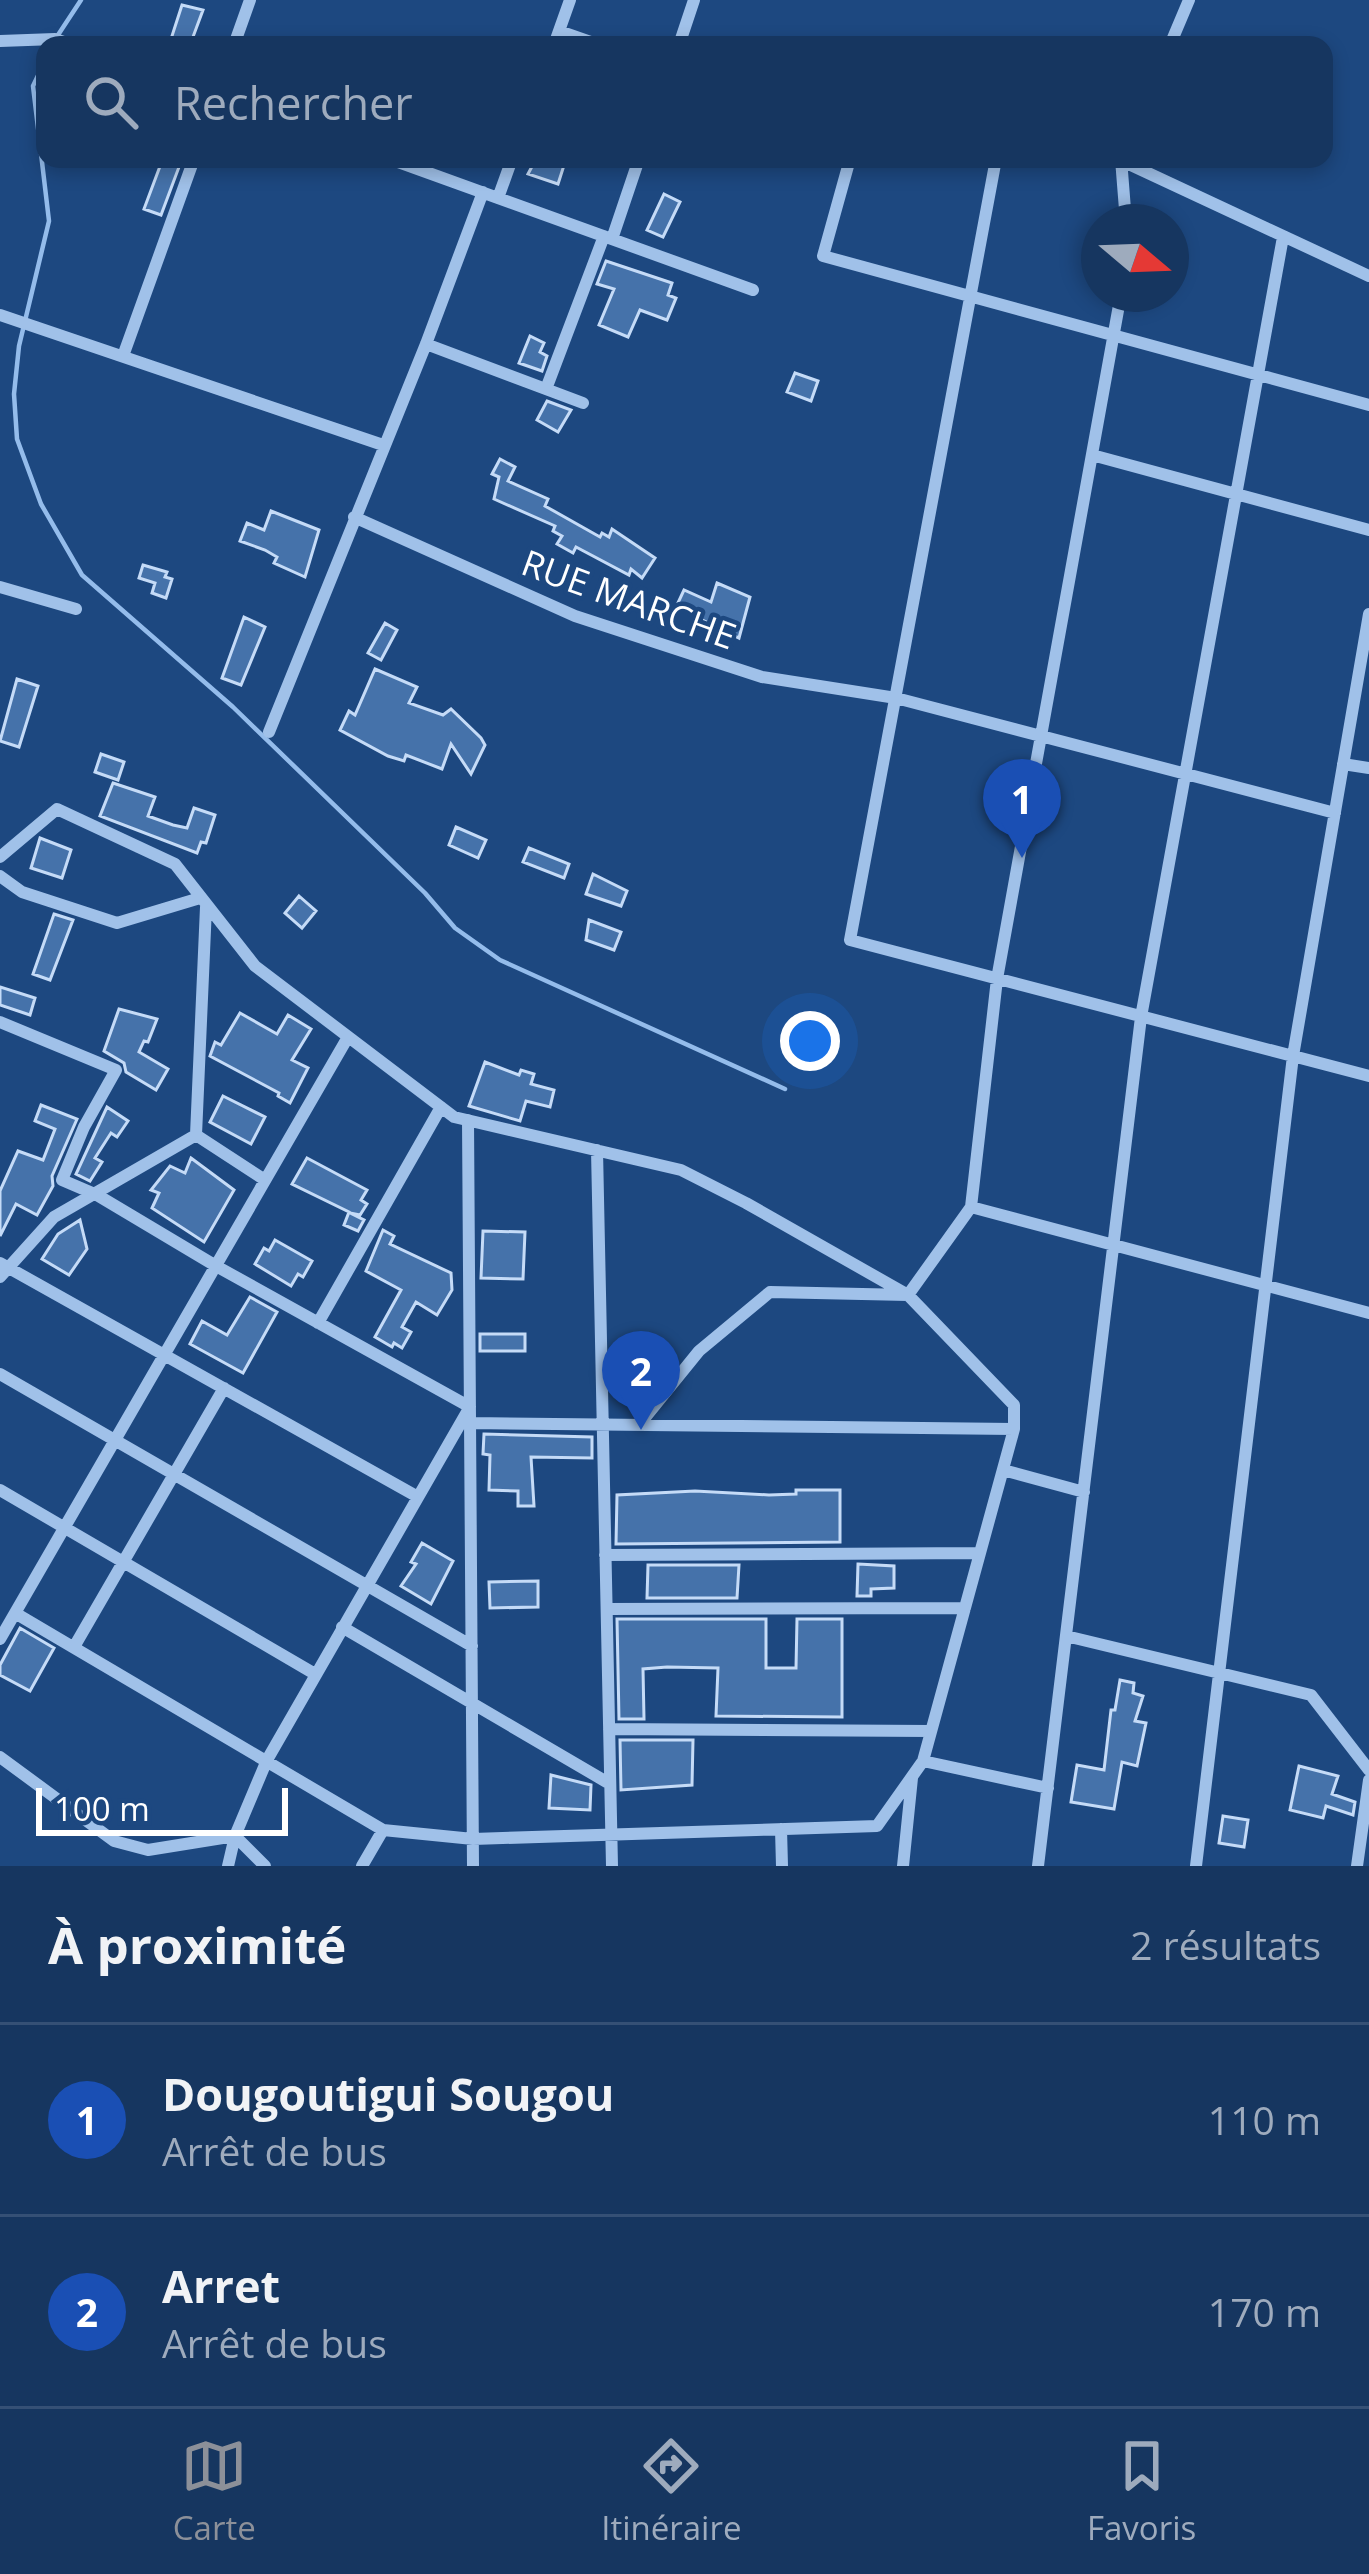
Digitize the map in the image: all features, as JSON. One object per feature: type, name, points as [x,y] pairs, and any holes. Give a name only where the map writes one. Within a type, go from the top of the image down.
[{"type":"street","points":[[237,36],[250,0]]},
{"type":"street","points":[[557,36],[570,0]]},
{"type":"street","points":[[682,36],[694,0]]},
{"type":"street","points":[[1174,36],[1189,0]]},
{"type":"street","points":[[0,41],[36,40]]},
{"type":"street","points":[[123,356],[191,168]]},
{"type":"street","points":[[415,168],[753,290]]},
{"type":"street","points":[[498,198],[509,168]]},
{"type":"street","points":[[546,389],[636,168]]},
{"type":"street","points":[[847,168],[823,256],[1369,405]]},
{"type":"street","points":[[994,168],[850,940],[1369,1076]]},
{"type":"street","points":[[1121,168],[1124,204]]},
{"type":"street","points":[[1139,168],[1369,276]]},
{"type":"street","points":[[269,732],[483,192]]},
{"type":"street","points":[[1038,1866],[1141,1017],[1283,237]]},
{"type":"street","points":[[908,1295],[971,1207],[997,979],[1118,312]]},
{"type":"street","points":[[0,315],[383,445]]},
{"type":"street","points":[[426,344],[583,403]]},
{"type":"street","points":[[1092,455],[1369,530]]},
{"type":"street","name":"RUE MARCHE","points":[[354,517],[541,602],[761,677],[896,698],[1335,813]]},
{"type":"street","points":[[0,587],[76,609]]},
{"type":"street","points":[[1196,1866],[1293,1056],[1369,614]]},
{"type":"street","points":[[1343,764],[1369,768]]},
{"type":"street","points":[[0,857],[57,809],[175,864],[255,966],[441,1107],[468,1120],[681,1170],[908,1295],[1014,1405],[1014,1429],[923,1761],[877,1826],[473,1839],[383,1830],[15,1612]]},
{"type":"street","points":[[0,876],[22,892],[117,922],[203,902]]},
{"type":"street","points":[[196,1135],[203,902]]},
{"type":"street","points":[[0,1022],[116,1070],[84,1127],[62,1180],[97,1195],[470,1407]]},
{"type":"street","points":[[0,1639],[348,1036]]},
{"type":"street","points":[[318,1323],[441,1107]]},
{"type":"street","points":[[468,1120],[473,1866]]},
{"type":"street","points":[[196,1135],[265,1180]]},
{"type":"street","points":[[196,1135],[54,1217],[2,1269],[418,1497]]},
{"type":"street","points":[[597,1150],[612,1866]]},
{"type":"street","points":[[971,1207],[1369,1312]]},
{"type":"street","points":[[639,1425],[699,1351],[770,1292],[908,1295]]},
{"type":"street","points":[[0,1374],[472,1646]]},
{"type":"street","points":[[74,1647],[224,1388]]},
{"type":"street","points":[[229,1866],[235,1836],[267,1760],[470,1407]]},
{"type":"street","points":[[470,1423],[1014,1429]]},
{"type":"street","points":[[1003,1470],[1084,1492]]},
{"type":"street","points":[[0,1490],[315,1674]]},
{"type":"street","points":[[605,1555],[980,1553]]},
{"type":"street","points":[[607,1609],[965,1608]]},
{"type":"street","points":[[342,1627],[610,1784]]},
{"type":"street","points":[[1066,1636],[1311,1695],[1369,1770]]},
{"type":"street","points":[[609,1729],[932,1731]]},
{"type":"street","points":[[0,1757],[114,1841],[148,1850],[235,1836]]},
{"type":"street","points":[[923,1761],[1048,1788]]},
{"type":"street","points":[[903,1866],[912,1776]]},
{"type":"street","points":[[1357,1866],[1369,1780]]},
{"type":"street","points":[[781,1829],[782,1866]]},
{"type":"street","points":[[362,1866],[383,1830]]},
{"type":"street","points":[[235,1836],[265,1866]]},
{"type":"street","points":[[144,1866],[148,1850]]},
{"type":"building","points":[[182,5],[203,10],[193,36],[172,36]]},
{"type":"building","points":[[159,168],[179,168],[161,215],[144,209]]},
{"type":"building","points":[[531,168],[563,168],[558,184],[528,174]]},
{"type":"building","points":[[664,194],[680,202],[663,237],[647,230]]},
{"type":"building","points":[[606,261],[672,283],[668,295],[676,298],[667,320],[640,310],[628,337],[599,325],[614,289],[597,284]]},
{"type":"building","points":[[530,336],[544,343],[540,352],[547,356],[542,371],[519,363]]},
{"type":"building","points":[[795,373],[818,381],[811,401],[787,392]]},
{"type":"building","points":[[547,401],[571,410],[558,432],[537,420]]},
{"type":"building","points":[[500,459],[515,467],[508,481],[548,499],[545,506],[600,537],[602,533],[609,537],[612,529],[655,558],[642,578],[576,547],[573,553],[557,544],[562,536],[553,531],[555,526],[494,499],[499,477],[492,474]]},
{"type":"building","points":[[271,511],[319,530],[305,577],[274,563],[277,557],[265,550],[240,541],[247,523],[264,530]]},
{"type":"building","points":[[143,565],[167,572],[165,577],[172,579],[166,598],[152,593],[155,583],[139,578]]},
{"type":"building","points":[[717,583],[750,597],[739,638],[676,607],[684,590],[711,602]]},
{"type":"building","points":[[244,617],[265,627],[241,685],[222,678]]},
{"type":"building","points":[[385,623],[397,630],[381,660],[368,653]]},
{"type":"building","points":[[375,669],[417,687],[409,703],[443,715],[451,709],[481,738],[485,745],[471,774],[451,744],[442,769],[406,755],[404,761],[388,756],[340,730],[349,711],[355,715]]},
{"type":"building","points":[[17,679],[38,686],[19,747],[0,741]]},
{"type":"building","points":[[101,754],[124,762],[118,780],[95,772]]},
{"type":"building","points":[[113,783],[155,797],[148,816],[173,825],[187,828],[194,808],[215,815],[206,843],[201,842],[197,853],[100,816]]},
{"type":"building","points":[[456,827],[486,840],[478,858],[449,845]]},
{"type":"building","points":[[40,838],[71,850],[62,878],[31,868]]},
{"type":"building","points":[[529,848],[569,864],[564,878],[523,862]]},
{"type":"building","points":[[593,874],[627,891],[621,906],[586,894]]},
{"type":"building","points":[[299,896],[316,911],[302,928],[285,913]]},
{"type":"building","points":[[54,914],[73,920],[50,980],[33,974]]},
{"type":"building","points":[[589,920],[621,932],[614,950],[586,940]]},
{"type":"building","points":[[0,987],[35,998],[30,1015],[0,1005]]},
{"type":"building","points":[[119,1009],[157,1019],[139,1052],[168,1069],[156,1090],[126,1072],[124,1063],[104,1051]]},
{"type":"building","points":[[240,1013],[277,1034],[288,1015],[311,1029],[292,1060],[308,1068],[290,1103],[210,1056],[215,1042],[221,1045]]},
{"type":"building","points":[[485,1062],[519,1075],[521,1070],[534,1074],[531,1084],[554,1090],[550,1107],[526,1101],[520,1121],[469,1106]]},
{"type":"building","points":[[223,1096],[265,1117],[251,1144],[210,1122]]},
{"type":"building","points":[[41,1105],[77,1119],[52,1176],[53,1186],[37,1215],[16,1204],[0,1236],[0,1191],[18,1151],[43,1160],[55,1129],[35,1121]]},
{"type":"building","points":[[107,1107],[128,1121],[117,1137],[111,1133],[95,1158],[102,1162],[90,1181],[76,1174]]},
{"type":"building","points":[[191,1158],[234,1190],[204,1242],[152,1208],[159,1193],[151,1190],[170,1166],[185,1173]]},
{"type":"building","points":[[307,1158],[367,1190],[361,1200],[367,1204],[360,1215],[350,1213],[364,1220],[358,1231],[344,1225],[349,1212],[292,1184]]},
{"type":"building","points":[[80,1220],[87,1249],[69,1275],[42,1259],[58,1234]]},
{"type":"building","points":[[383,1230],[394,1236],[390,1244],[451,1273],[452,1290],[437,1315],[416,1302],[402,1327],[411,1332],[402,1348],[375,1337],[401,1290],[366,1271]]},
{"type":"building","points":[[483,1231],[525,1232],[523,1279],[481,1278]]},
{"type":"building","points":[[275,1240],[312,1261],[291,1286],[255,1264]]},
{"type":"building","points":[[250,1297],[277,1312],[243,1373],[190,1344],[202,1321],[227,1335]]},
{"type":"building","points":[[480,1334],[525,1334],[525,1351],[480,1351]]},
{"type":"building","points":[[484,1434],[592,1437],[592,1458],[531,1457],[534,1506],[518,1506],[518,1491],[489,1490],[490,1455],[483,1454]]},
{"type":"building","points":[[796,1490],[840,1490],[840,1542],[616,1544],[617,1495],[695,1491],[769,1495],[796,1494]]},
{"type":"building","points":[[422,1543],[453,1561],[431,1604],[401,1586],[416,1564],[411,1562]]},
{"type":"building","points":[[858,1564],[894,1566],[894,1588],[871,1589],[871,1596],[857,1596]]},
{"type":"building","points":[[648,1565],[739,1565],[737,1598],[647,1598]]},
{"type":"building","points":[[538,1581],[538,1607],[490,1608],[489,1582]]},
{"type":"building","points":[[617,1619],[766,1619],[766,1668],[796,1668],[797,1619],[842,1619],[842,1717],[716,1716],[718,1668],[667,1667],[643,1669],[644,1719],[619,1719]]},
{"type":"building","points":[[20,1628],[54,1648],[30,1691],[0,1675],[0,1665]]},
{"type":"building","points":[[1120,1680],[1134,1683],[1133,1693],[1143,1696],[1135,1721],[1146,1723],[1137,1766],[1122,1762],[1114,1809],[1071,1802],[1077,1765],[1104,1770],[1111,1710],[1115,1710]]},
{"type":"building","points":[[620,1740],[693,1740],[692,1785],[621,1790]]},
{"type":"building","points":[[1299,1766],[1338,1776],[1332,1794],[1355,1802],[1353,1815],[1326,1806],[1323,1818],[1290,1810]]},
{"type":"building","points":[[551,1775],[591,1785],[590,1810],[549,1808]]},
{"type":"building","points":[[1223,1816],[1248,1820],[1244,1847],[1219,1843]]},
{"type":"waterway","points":[[58,35],[81,0]]},
{"type":"waterway","points":[[36,80],[36,111]]},
{"type":"waterway","points":[[43,168],[49,221],[19,346],[14,394],[17,439],[41,504],[82,575],[233,707],[425,893],[455,928],[500,960],[785,1089]]},
{"type":"place","name":"Dougoutigui Sougou","points":[[1022,858]]},
{"type":"place","name":"Arret","points":[[641,1430]]}]
